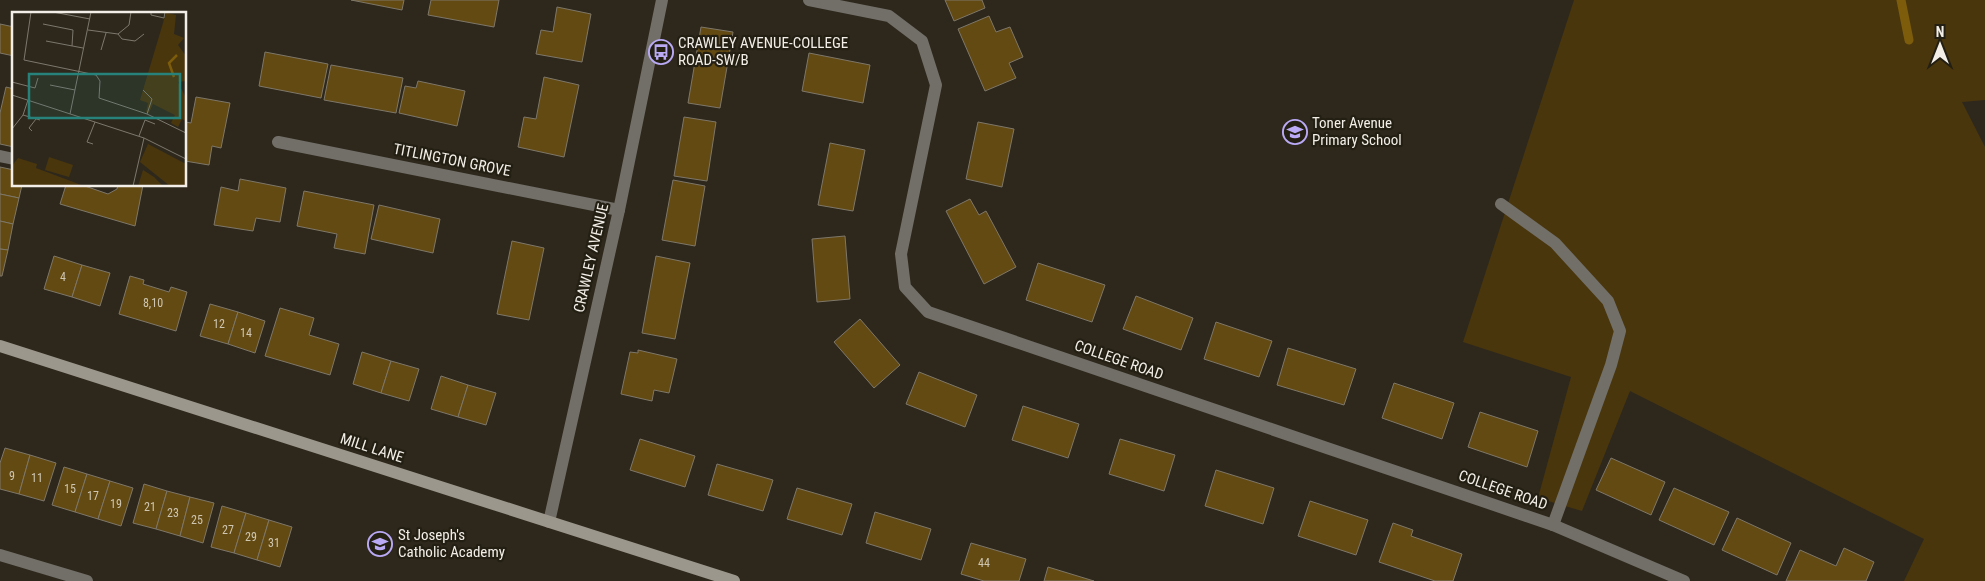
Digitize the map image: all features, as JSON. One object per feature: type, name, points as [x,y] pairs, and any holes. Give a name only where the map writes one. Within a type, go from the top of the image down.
[{"type":"main road","name":"MILL LANE","points":[[0,346],[734,581]]},
{"type":"street","name":"CRAWLEY AVENUE","points":[[549,522],[619,210],[662,0]]},
{"type":"street","name":"COLLEGE ROAD","points":[[809,0],[889,16],[922,41],[936,85],[902,254],[905,287],[928,312],[1553,525],[1684,581]]},
{"type":"street","name":"TITLINGTON GROVE","points":[[278,142],[619,210]]},
{"type":"street","points":[[1501,204],[1554,243],[1608,301],[1620,331],[1610,365],[1553,525]]},
{"type":"street","points":[[0,555],[87,581]]},
{"type":"shaded area","points":[[1574,0],[1985,0],[1985,100],[1962,102],[1985,147],[1985,581],[1904,581],[1924,539],[1630,391],[1582,511],[1538,498],[1571,377],[1463,342]]},
{"type":"building","points":[[351,0],[404,0],[402,10]]},
{"type":"building","points":[[431,0],[499,0],[494,27],[428,15]]},
{"type":"building","points":[[945,0],[982,0],[985,8],[954,21]]},
{"type":"building","points":[[557,7],[591,14],[582,62],[536,54],[541,30],[553,32]]},
{"type":"building","points":[[989,16],[996,32],[1010,27],[1023,57],[1009,63],[1016,78],[985,91],[958,29]]},
{"type":"building","points":[[0,24],[12,27],[12,56],[0,53]]},
{"type":"building","points":[[701,27],[733,32],[720,108],[688,103]]},
{"type":"building","points":[[265,52],[328,64],[321,98],[259,86]]},
{"type":"building","points":[[809,53],[870,65],[863,103],[802,91]]},
{"type":"building","points":[[331,65],[403,78],[396,113],[324,100]]},
{"type":"building","points":[[544,77],[579,85],[564,157],[518,147],[524,117],[536,119]]},
{"type":"building","points":[[418,81],[465,91],[457,126],[399,113],[405,86],[416,88]]},
{"type":"building","points":[[6,87],[12,88],[12,147],[0,144],[0,113]]},
{"type":"building","points":[[196,97],[230,103],[221,148],[212,146],[209,165],[186,161],[186,122],[191,123]]},
{"type":"building","points":[[684,117],[716,122],[707,181],[674,176]]},
{"type":"building","points":[[978,122],[1014,129],[1002,187],[966,179]]},
{"type":"building","points":[[830,143],[865,150],[853,211],[818,205]]},
{"type":"building","points":[[0,167],[12,170],[12,186],[22,186],[19,198],[0,194]]},
{"type":"building","points":[[240,179],[286,188],[280,222],[256,218],[253,231],[214,225],[221,187],[238,191]]},
{"type":"building","points":[[673,180],[705,186],[695,246],[662,240]]},
{"type":"building","points":[[66,186],[85,186],[108,194],[117,189],[118,186],[143,186],[135,226],[60,204]]},
{"type":"building","points":[[304,191],[374,205],[365,254],[334,248],[337,234],[297,226]]},
{"type":"building","points":[[0,194],[19,198],[13,224],[0,221]]},
{"type":"building","points":[[970,199],[979,215],[986,211],[1016,267],[984,284],[946,211]]},
{"type":"building","points":[[379,205],[440,219],[433,253],[371,239]]},
{"type":"building","points":[[0,221],[13,224],[8,250],[0,249]]},
{"type":"building","points":[[845,236],[850,299],[817,302],[812,239]]},
{"type":"building","points":[[512,241],[544,248],[529,320],[497,314]]},
{"type":"building","points":[[0,249],[8,250],[2,276],[0,276]]},
{"type":"building","points":[[54,256],[82,265],[72,297],[44,289]]},
{"type":"building","points":[[656,256],[690,263],[675,339],[642,333]]},
{"type":"building","points":[[1038,263],[1105,285],[1092,322],[1026,300]]},
{"type":"building","points":[[82,265],[110,273],[100,306],[72,297]]},
{"type":"building","points":[[130,276],[144,280],[143,284],[169,292],[171,287],[187,292],[176,331],[119,314]]},
{"type":"building","points":[[1136,296],[1193,318],[1181,350],[1123,329]]},
{"type":"building","points":[[210,304],[238,312],[228,344],[200,336]]},
{"type":"building","points":[[280,308],[314,318],[309,335],[339,344],[330,375],[265,356]]},
{"type":"building","points":[[238,312],[265,321],[255,353],[228,344]]},
{"type":"building","points":[[860,319],[900,365],[874,388],[834,342]]},
{"type":"building","points":[[1216,322],[1272,341],[1259,377],[1204,359]]},
{"type":"building","points":[[1288,348],[1356,369],[1344,405],[1277,385]]},
{"type":"building","points":[[638,350],[677,359],[669,393],[654,390],[652,401],[621,394],[630,352],[638,353]]},
{"type":"building","points":[[362,352],[391,361],[381,393],[353,384]]},
{"type":"building","points":[[391,361],[419,369],[409,401],[381,393]]},
{"type":"building","points":[[919,372],[977,395],[965,427],[906,404]]},
{"type":"building","points":[[441,376],[468,385],[458,417],[431,409]]},
{"type":"building","points":[[1394,383],[1454,403],[1442,439],[1382,418]]},
{"type":"building","points":[[468,385],[496,393],[486,425],[458,417]]},
{"type":"building","points":[[1023,406],[1079,424],[1068,458],[1012,440]]},
{"type":"building","points":[[1480,412],[1538,431],[1527,467],[1468,447]]},
{"type":"building","points":[[640,439],[695,456],[685,487],[630,470]]},
{"type":"building","points":[[1120,439],[1175,455],[1164,491],[1109,474]]},
{"type":"building","points":[[5,448],[30,455],[19,494],[0,489],[0,463]]},
{"type":"building","points":[[30,455],[56,463],[44,501],[19,494]]},
{"type":"building","points":[[1611,458],[1665,482],[1651,515],[1596,490]]},
{"type":"building","points":[[717,464],[773,480],[763,511],[708,495]]},
{"type":"building","points":[[64,467],[87,474],[75,512],[52,505]]},
{"type":"building","points":[[1216,470],[1274,488],[1263,524],[1205,506]]},
{"type":"building","points":[[87,474],[110,481],[98,519],[75,512]]},
{"type":"building","points":[[110,481],[133,488],[121,526],[98,519]]},
{"type":"building","points":[[144,484],[167,491],[156,529],[133,523]]},
{"type":"building","points":[[797,488],[852,504],[842,535],[787,519]]},
{"type":"building","points":[[1674,488],[1729,512],[1714,545],[1659,520]]},
{"type":"building","points":[[167,491],[190,497],[180,536],[156,529]]},
{"type":"building","points":[[190,497],[214,503],[203,543],[180,536]]},
{"type":"building","points":[[1310,501],[1368,520],[1356,555],[1298,536]]},
{"type":"building","points":[[222,506],[246,513],[234,553],[211,547]]},
{"type":"building","points":[[875,512],[931,529],[921,560],[866,543]]},
{"type":"building","points":[[246,513],[269,520],[257,560],[234,553]]},
{"type":"building","points":[[1737,518],[1791,543],[1777,575],[1722,550]]},
{"type":"building","points":[[269,520],[292,527],[280,567],[257,560]]},
{"type":"building","points":[[1393,523],[1413,530],[1411,536],[1462,554],[1453,581],[1435,581],[1379,562]]},
{"type":"building","points":[[971,543],[1026,559],[1019,581],[984,581],[961,574]]},
{"type":"building","points":[[1844,548],[1874,562],[1866,581],[1786,581],[1800,550],[1836,566]]},
{"type":"building","points":[[1048,567],[1094,581],[1044,581]]},
{"type":"waterway","points":[[1901,0],[1909,40]]},
{"type":"place","name":"CRAWLEY AVENUE-COLLEGE ROAD-SW/B","points":[[661,52]]},
{"type":"place","name":"Toner Avenue Primary School","points":[[1295,132]]},
{"type":"place","name":"St Joseph's Catholic Academy","points":[[380,544]]}]
